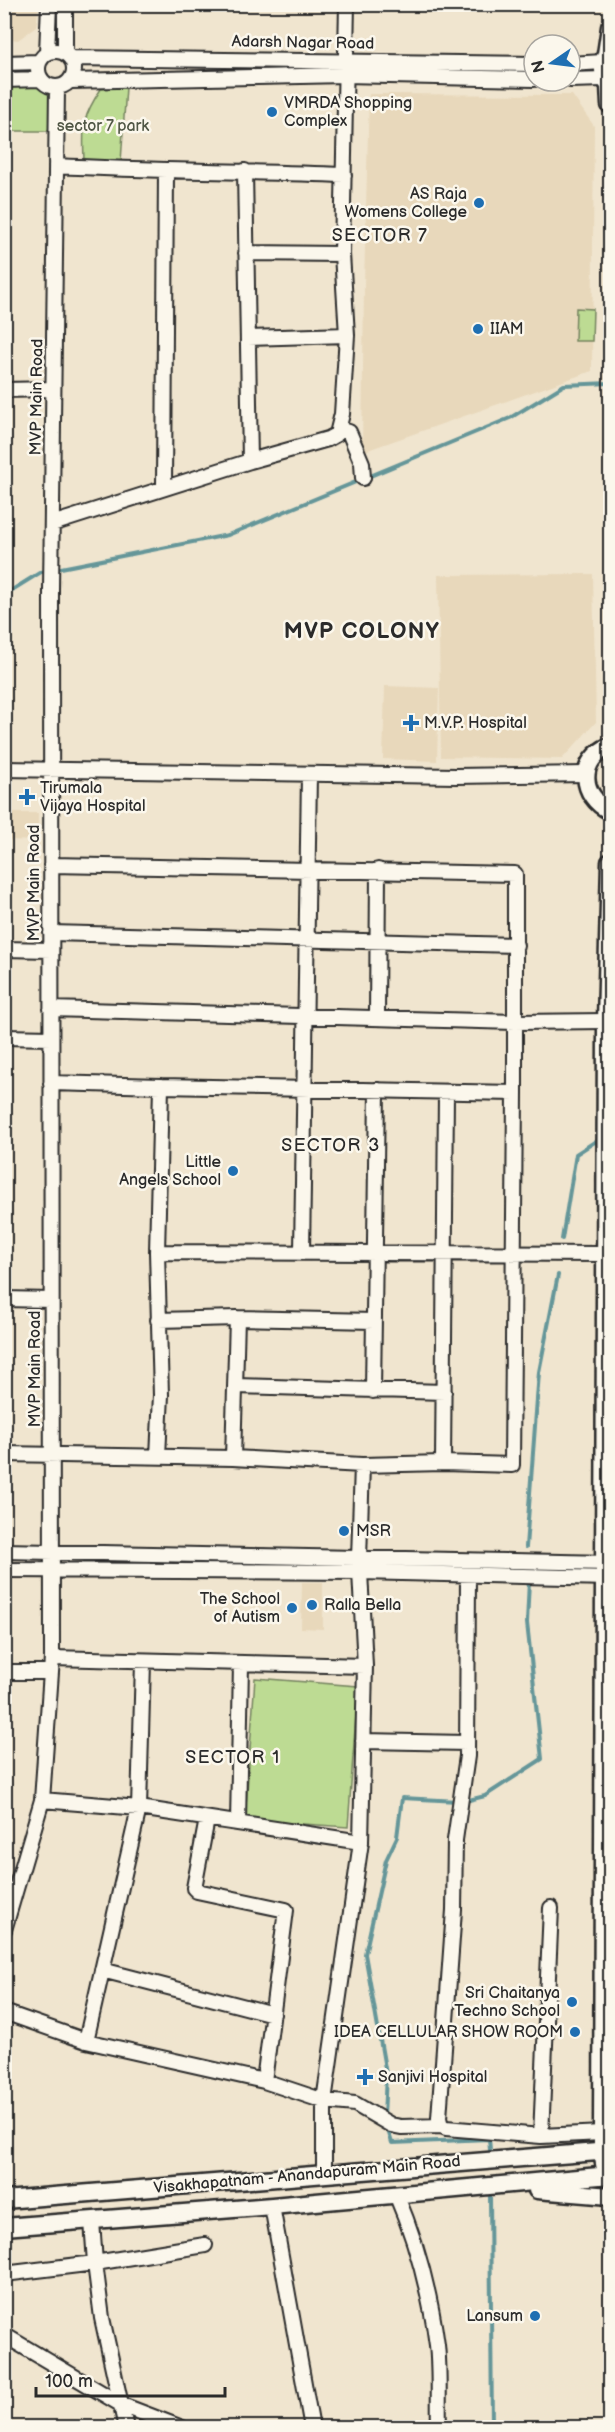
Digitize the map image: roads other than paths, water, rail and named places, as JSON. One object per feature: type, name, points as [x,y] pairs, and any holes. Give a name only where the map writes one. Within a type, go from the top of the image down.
[{"type":"main road","points":[[610,27],[607,70],[610,105]]},
{"type":"main road","points":[[610,746],[595,756],[586,774],[587,786],[592,797],[600,806],[610,811]]},
{"type":"main road","points":[[501,2185],[608,2175],[602,2133],[607,1830],[606,1254],[610,862]]},
{"type":"main road","name":"Visakhapatnam - Anandapuram Main Road","points":[[4,2200],[606,2151]]},
{"type":"main road","points":[[501,2185],[610,2196]]},
{"type":"main road","name":"Visakhapatnam - Anandapuram Main Road","points":[[7,2228],[501,2185]]},
{"type":"street","points":[[49,4],[43,58],[38,68],[41,79],[47,86],[57,88],[71,81],[344,75],[522,79]]},
{"type":"street","points":[[65,4],[68,55],[75,67],[71,81]]},
{"type":"street","points":[[52,524],[250,461],[328,439],[337,434],[342,414],[347,335],[342,254],[347,4]]},
{"type":"street","points":[[4,63],[43,58],[53,51],[68,55]]},
{"type":"street","name":"Adarsh Nagar Road","points":[[68,55],[522,64]]},
{"type":"street","points":[[582,66],[607,70]]},
{"type":"street","points":[[582,77],[607,70]]},
{"type":"street","points":[[4,80],[41,79]]},
{"type":"street","name":"MVP Main Road","points":[[4,1930],[10,1888],[42,1800],[52,1665],[51,558],[57,88]]},
{"type":"street","points":[[56,166],[344,175]]},
{"type":"street","points":[[164,488],[166,171]]},
{"type":"street","points":[[245,171],[250,461]]},
{"type":"street","points":[[246,253],[342,254]]},
{"type":"street","points":[[248,338],[347,335]]},
{"type":"street","points":[[4,390],[53,389]]},
{"type":"street","points":[[339,429],[349,432],[362,463],[363,478]]},
{"type":"street","points":[[4,769],[456,776],[586,774]]},
{"type":"street","points":[[302,1252],[309,774]]},
{"type":"street","points":[[4,1454],[234,1458],[362,1465],[443,1463],[512,1465],[515,874],[51,865]]},
{"type":"street","points":[[377,1018],[378,870]]},
{"type":"street","points":[[51,933],[516,945]]},
{"type":"street","points":[[4,949],[51,950]]},
{"type":"street","points":[[51,1009],[515,1022],[608,1022]]},
{"type":"street","points":[[4,1037],[51,1038]]},
{"type":"street","points":[[51,1083],[515,1093]]},
{"type":"street","points":[[158,1456],[161,1395],[157,1252],[161,1086]]},
{"type":"street","points":[[373,1391],[377,1090]]},
{"type":"street","points":[[443,1463],[446,1092]]},
{"type":"street","points":[[157,1252],[606,1254]]},
{"type":"street","points":[[4,1299],[51,1300]]},
{"type":"street","points":[[158,1320],[237,1318],[374,1321]]},
{"type":"street","points":[[234,1458],[237,1318]]},
{"type":"street","points":[[235,1386],[444,1392]]},
{"type":"street","points":[[324,2174],[324,2101],[361,1842],[365,1666],[360,1565],[362,1465]]},
{"type":"street","points":[[4,1551],[51,1551],[360,1565],[607,1570]]},
{"type":"street","points":[[4,1570],[360,1565],[468,1575],[607,1570]]},
{"type":"street","points":[[441,2126],[439,2118],[454,1910],[455,1840],[463,1794],[467,1743],[468,1575]]},
{"type":"street","points":[[4,1672],[52,1665],[143,1662],[365,1666]]},
{"type":"street","points":[[86,2041],[139,1809],[143,1662]]},
{"type":"street","points":[[238,1823],[241,1664]]},
{"type":"street","points":[[363,1741],[467,1743]]},
{"type":"street","points":[[42,1800],[139,1809],[361,1842]]},
{"type":"street","points":[[207,1819],[194,1888],[197,1891],[286,1910],[264,2081]]},
{"type":"street","points":[[541,2136],[550,1908]]},
{"type":"street","points":[[102,1970],[273,2014]]},
{"type":"street","points":[[4,2012],[86,2041],[264,2081],[324,2101],[355,2104],[391,2125],[441,2126],[541,2136],[602,2133]]},
{"type":"street","points":[[396,2194],[413,2234],[426,2285],[437,2346],[439,2427]]},
{"type":"street","points":[[272,2206],[312,2427]]},
{"type":"street","points":[[92,2221],[102,2318],[126,2427]]},
{"type":"street","points":[[4,2274],[95,2263],[205,2245]]},
{"type":"street","points":[[4,2335],[122,2405],[182,2427]]},
{"type":"waterway","points":[[56,569],[228,535],[510,418],[564,385],[610,383]]},
{"type":"waterway","points":[[4,595],[41,572],[48,571]]},
{"type":"waterway","points":[[562,1239],[576,1154],[596,1141]]},
{"type":"waterway","points":[[526,1547],[539,1372],[558,1275]]},
{"type":"waterway","points":[[465,1801],[485,1796],[542,1759],[527,1623],[529,1580]]},
{"type":"waterway","points":[[384,2117],[386,2074],[365,1954],[386,1860],[397,1837],[402,1798],[458,1801]]},
{"type":"waterway","points":[[387,2127],[392,2143],[489,2139],[490,2150]]},
{"type":"waterway","points":[[490,2195],[492,2428]]},
{"type":"place","name":"VMRDA Shopping Complex","points":[[272,112]]},
{"type":"place","name":"AS Raja Womens College","points":[[479,203]]},
{"type":"place","name":"IIAM","points":[[478,329]]},
{"type":"place","name":"M.V.P. Hospital","points":[[411,723]]},
{"type":"place","name":"Tirumala Vijaya Hospital","points":[[27,797]]},
{"type":"place","name":"Little Angels School","points":[[233,1171]]},
{"type":"place","name":"MSR","points":[[344,1531]]},
{"type":"place","name":"Ralla Bella","points":[[312,1605]]},
{"type":"place","name":"The School of Autism","points":[[292,1608]]},
{"type":"place","name":"Sri Chaitanya Techno School","points":[[572,2002]]},
{"type":"place","name":"IDEA CELLULAR SHOW ROOM","points":[[575,2032]]},
{"type":"place","name":"Sanjivi Hospital","points":[[365,2077]]},
{"type":"place","name":"Lansum","points":[[535,2316]]},
{"type":"district","name":"SECTOR 7","points":[[380,235]]},
{"type":"district","name":"MVP COLONY","points":[[362,631]]},
{"type":"district","name":"SECTOR 3","points":[[331,1145]]},
{"type":"district","name":"SECTOR 1","points":[[233,1757]]},
{"type":"park label","name":"sector 7 park","points":[[103,126]]}]
